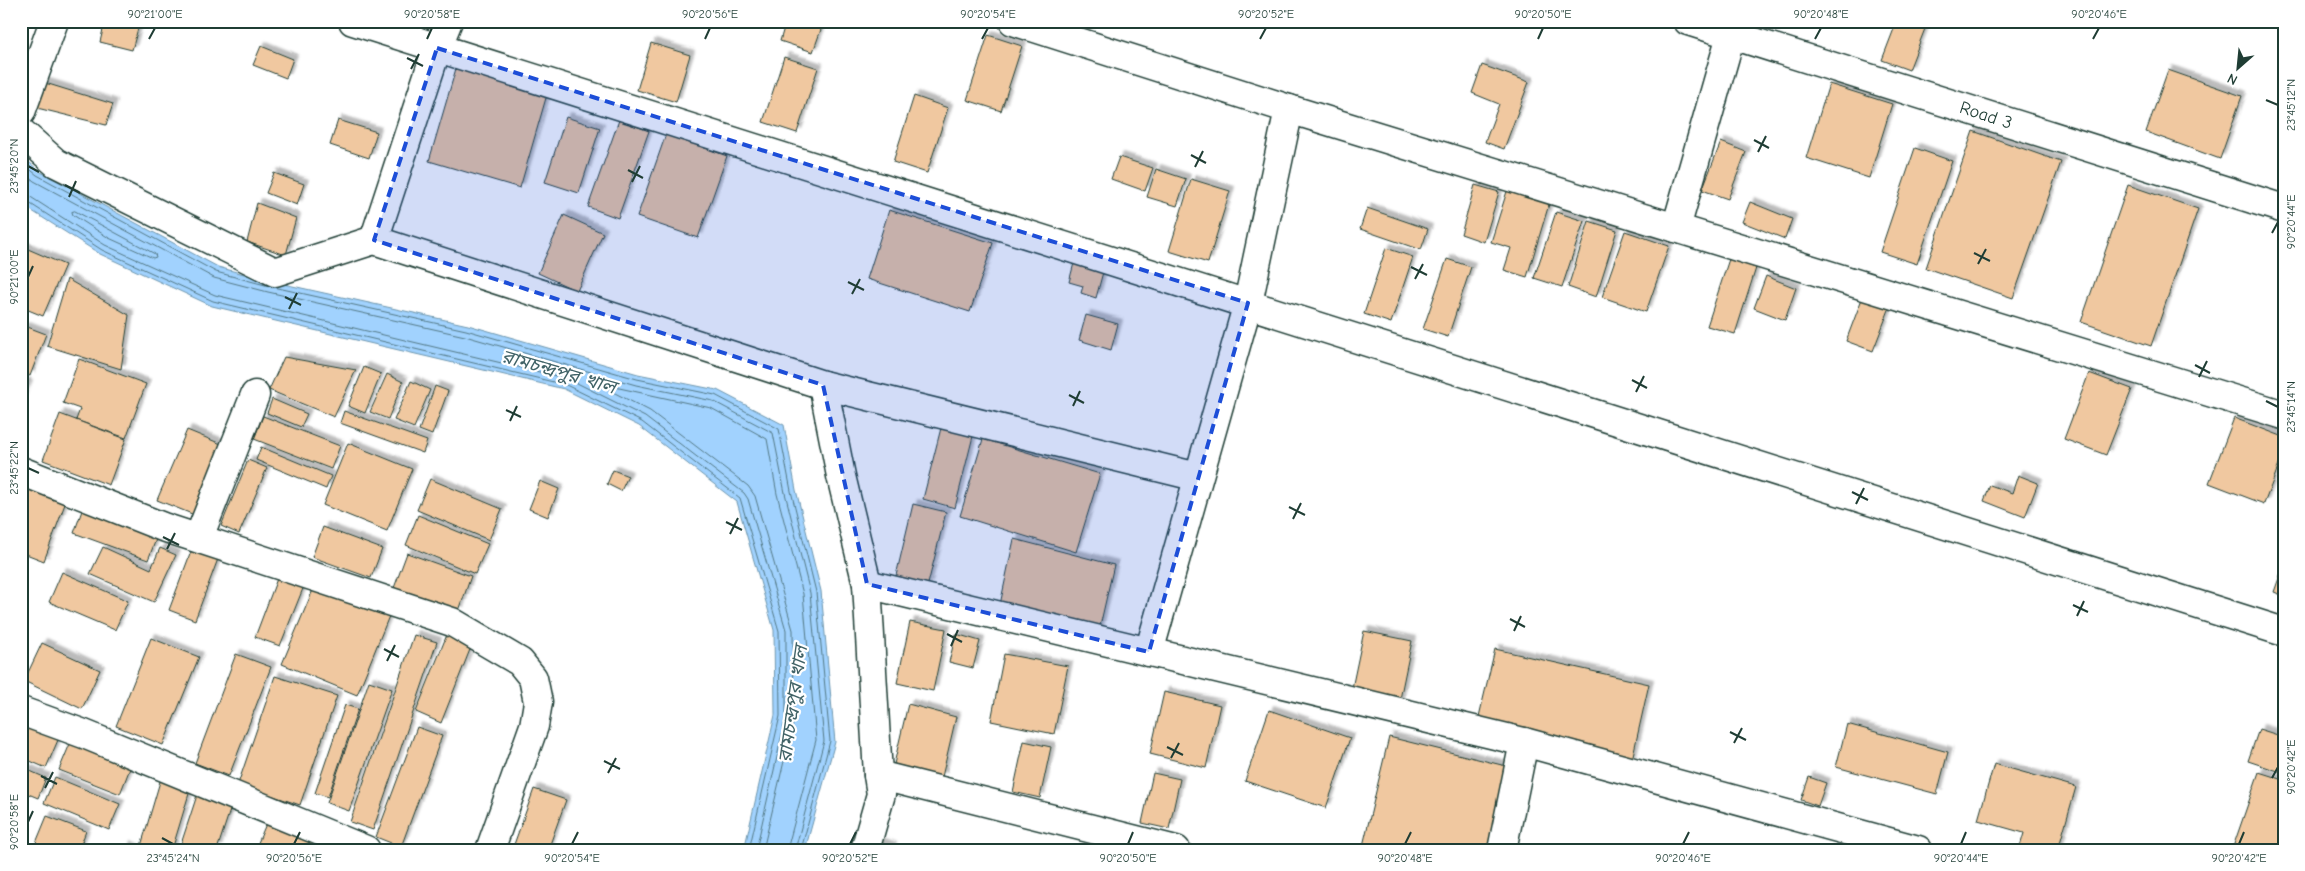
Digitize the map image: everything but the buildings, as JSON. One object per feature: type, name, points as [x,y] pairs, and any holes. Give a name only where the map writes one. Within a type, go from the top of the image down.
[{"type":"street","points":[[21,112],[54,21]]},
{"type":"street","points":[[353,21],[2284,632]]},
{"type":"street","points":[[374,240],[437,48],[448,21]]},
{"type":"street","points":[[1013,21],[1289,109],[2284,415]]},
{"type":"street","name":"Road 3","points":[[1688,21],[1733,28],[2284,209]]},
{"type":"street","points":[[1676,228],[1733,28]]},
{"type":"street","points":[[1149,652],[1248,303],[1289,109]]},
{"type":"street","points":[[21,132],[56,163],[275,272],[374,240],[823,385],[1198,477]]},
{"type":"street","points":[[823,385],[841,476],[867,584],[878,775],[881,794],[865,850]]},
{"type":"street","points":[[199,537],[255,395]]},
{"type":"street","points":[[21,471],[163,526],[452,622],[520,662],[533,678],[538,702],[537,710],[534,726],[490,850]]},
{"type":"street","points":[[867,584],[1524,742],[1918,850]]},
{"type":"street","points":[[21,710],[366,850]]},
{"type":"street","points":[[1502,850],[1524,742]]},
{"type":"street","points":[[878,775],[1176,850]]},
{"type":"highlighted area","points":[[437,48],[1248,303],[1149,652],[867,584],[823,385],[374,240]]},
{"type":"water","name":"রামচন্দ্রপুর খাল","points":[[21,155],[39,171],[218,267],[270,281],[468,325],[638,374],[717,390],[784,425],[796,490],[821,591],[835,742],[805,850],[744,850],[775,715],[774,630],[737,502],[639,426],[564,389],[212,306],[100,254],[21,204]]}]
